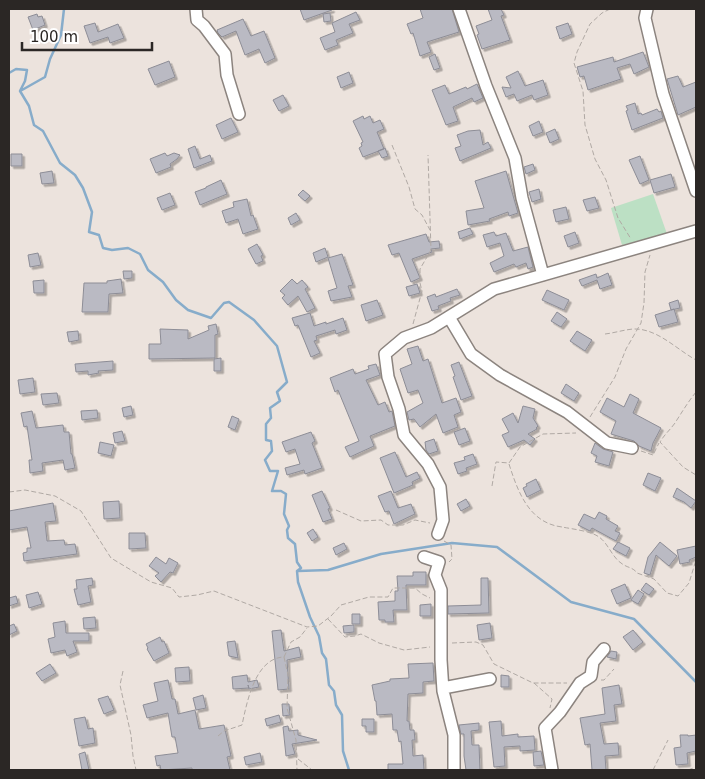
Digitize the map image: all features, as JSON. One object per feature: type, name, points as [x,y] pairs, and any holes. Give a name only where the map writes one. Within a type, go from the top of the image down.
[{"type":"street","points":[[196,9],[197,20],[204,26],[225,54],[227,75],[239,114]]},
{"type":"street","points":[[459,9],[486,86],[515,158],[522,198],[543,275]]},
{"type":"street","points":[[647,9],[645,18],[663,94],[696,191]]},
{"type":"street","points":[[438,534],[443,520],[440,487],[428,464],[404,435],[399,409],[388,377],[385,354],[408,336],[430,328],[449,318],[494,289],[696,231]]},
{"type":"street","points":[[449,318],[471,354],[500,375],[567,412],[607,443],[632,448]]},
{"type":"street","points":[[424,557],[439,562],[435,575],[441,590],[442,603],[443,688],[454,735],[454,770]]},
{"type":"street","points":[[552,770],[545,728],[560,712],[580,683],[591,676],[593,662],[604,649]]},
{"type":"street","points":[[443,688],[490,679]]},
{"type":"path","points":[[610,9],[602,13],[590,24],[574,62],[583,91],[585,125],[595,159],[606,180],[618,218],[627,234],[638,247]]},
{"type":"path","points":[[392,145],[409,187],[415,209],[422,214],[428,229],[431,230]]},
{"type":"path","points":[[408,336],[415,321],[422,292],[420,269],[431,250],[428,155]]},
{"type":"path","points":[[637,330],[641,323],[645,272],[653,242]]},
{"type":"path","points":[[605,334],[637,330],[656,333],[696,360]]},
{"type":"path","points":[[632,448],[653,455],[664,434],[674,425],[696,392]]},
{"type":"path","points":[[660,442],[683,467],[696,476]]},
{"type":"path","points":[[509,463],[516,488],[533,514],[551,526],[576,529],[599,536],[622,564],[634,569],[637,573],[654,578],[666,593],[678,596],[689,583],[696,560]]},
{"type":"path","points":[[9,492],[25,490],[56,496],[81,511],[111,558],[151,582],[172,588],[179,597],[214,591],[307,628]]},
{"type":"path","points":[[336,510],[361,521],[381,520],[388,525],[402,525],[415,520],[434,524],[439,537],[450,544],[452,559],[447,564],[439,562]]},
{"type":"path","points":[[297,770],[296,740],[287,708],[288,675],[284,657],[291,642],[300,637],[307,628],[316,626],[327,618],[341,605],[369,597],[388,597],[394,588],[416,588],[422,594],[442,603]]},
{"type":"path","points":[[327,618],[345,637],[361,634],[379,643],[404,650],[441,644],[476,642],[483,645],[494,664],[533,683],[552,699],[550,708]]},
{"type":"path","points":[[218,736],[224,731],[242,724],[251,688],[262,670],[276,657],[284,657]]},
{"type":"path","points":[[596,681],[604,680],[614,669]]},
{"type":"path","points":[[123,671],[120,685],[131,735],[136,770]]},
{"type":"path","points":[[533,683],[580,683]]},
{"type":"path","points":[[653,770],[668,740]]},
{"type":"path","points":[[297,759],[312,770]]},
{"type":"path","points":[[688,770],[696,767]]},
{"type":"green space","points":[[653,194],[667,234],[622,245],[611,208]]},
{"type":"building","points":[[300,9],[332,9],[332,10],[304,20]]},
{"type":"building","points":[[420,9],[452,9],[459,32],[427,42],[431,52],[420,56],[413,33],[411,34],[407,24],[423,18]]},
{"type":"building","points":[[488,9],[501,9],[504,15],[501,16],[510,40],[482,49],[476,26],[492,20]]},
{"type":"building","points":[[356,12],[360,20],[349,24],[353,33],[336,40],[338,45],[325,50],[320,38],[335,32],[332,23]]},
{"type":"building","points":[[330,13],[331,21],[324,22],[323,14]]},
{"type":"building","points":[[37,14],[38,17],[42,16],[45,25],[33,30],[28,17]]},
{"type":"building","points":[[243,19],[251,36],[264,31],[275,58],[265,63],[259,49],[245,55],[236,31],[222,37],[218,33],[217,30]]},
{"type":"building","points":[[95,23],[98,32],[118,24],[124,38],[110,43],[108,37],[90,43],[84,26]]},
{"type":"building","points":[[568,23],[572,34],[560,39],[556,27]]},
{"type":"building","points":[[643,52],[649,67],[634,74],[630,64],[617,68],[621,79],[588,90],[584,76],[580,77],[577,67],[613,57],[614,62]]},
{"type":"building","points":[[435,54],[440,68],[434,70],[429,57]]},
{"type":"building","points":[[169,61],[175,77],[155,85],[148,69]]},
{"type":"building","points":[[518,71],[525,86],[543,80],[548,95],[534,100],[532,95],[517,101],[514,94],[506,97],[502,87],[511,88],[506,77]]},
{"type":"building","points":[[349,72],[353,83],[341,88],[337,77]]},
{"type":"building","points":[[678,76],[683,87],[696,82],[696,107],[678,115],[667,79]]},
{"type":"building","points":[[477,84],[483,98],[474,102],[472,98],[453,107],[458,121],[446,125],[432,90],[445,85],[449,94]]},
{"type":"building","points":[[283,95],[289,106],[279,111],[273,100]]},
{"type":"building","points":[[635,103],[638,114],[641,113],[642,115],[657,109],[659,112],[661,111],[663,118],[632,130],[626,106]]},
{"type":"building","points":[[363,116],[364,119],[370,116],[373,123],[380,120],[384,129],[377,132],[384,149],[363,157],[359,148],[363,142],[353,121]]},
{"type":"building","points":[[231,118],[238,132],[222,139],[216,125]]},
{"type":"building","points":[[539,121],[543,132],[533,136],[529,126]]},
{"type":"building","points":[[555,129],[559,139],[550,143],[546,133]]},
{"type":"building","points":[[480,130],[483,145],[488,142],[491,148],[460,161],[455,148],[461,146],[457,135],[468,131]]},
{"type":"building","points":[[195,146],[200,159],[210,155],[212,161],[194,168],[188,149]]},
{"type":"building","points":[[385,148],[388,156],[382,158],[378,151]]},
{"type":"building","points":[[165,153],[167,156],[174,153],[180,155],[170,164],[171,167],[156,173],[150,159]]},
{"type":"building","points":[[11,154],[22,154],[22,166],[11,166]]},
{"type":"building","points":[[640,156],[649,180],[640,184],[629,160]]},
{"type":"building","points":[[533,164],[535,170],[526,174],[524,167]]},
{"type":"building","points":[[52,171],[54,183],[42,184],[40,173]]},
{"type":"building","points":[[506,171],[518,213],[509,216],[508,212],[489,219],[490,221],[468,225],[466,211],[484,208],[475,181]]},
{"type":"building","points":[[671,174],[675,187],[654,193],[650,180]]},
{"type":"building","points":[[221,180],[227,194],[200,205],[195,192]]},
{"type":"building","points":[[539,189],[541,199],[532,202],[529,192]]},
{"type":"building","points":[[303,190],[310,196],[305,201],[298,195]]},
{"type":"building","points":[[170,193],[175,205],[162,210],[157,198]]},
{"type":"building","points":[[595,197],[599,208],[587,211],[583,200]]},
{"type":"building","points":[[247,199],[251,216],[253,215],[258,229],[243,234],[238,219],[226,223],[222,211],[234,207],[233,202]]},
{"type":"building","points":[[566,207],[569,219],[556,222],[553,210]]},
{"type":"building","points":[[296,213],[300,220],[291,225],[288,218]]},
{"type":"building","points":[[470,228],[473,234],[460,239],[458,232]]},
{"type":"building","points":[[494,232],[496,236],[506,233],[513,251],[528,247],[533,267],[528,269],[526,263],[516,267],[514,264],[494,272],[490,263],[504,256],[500,243],[487,247],[483,235]]},
{"type":"building","points":[[575,232],[579,243],[568,247],[564,236]]},
{"type":"building","points":[[426,234],[429,242],[439,241],[440,248],[431,249],[432,252],[412,259],[420,278],[411,282],[399,253],[392,255],[388,245]]},
{"type":"building","points":[[257,244],[263,255],[261,256],[263,261],[256,264],[248,249]]},
{"type":"building","points":[[325,248],[328,257],[316,262],[313,253]]},
{"type":"building","points":[[38,253],[41,265],[30,267],[28,255]]},
{"type":"building","points":[[342,254],[353,285],[348,286],[352,297],[331,301],[328,291],[337,288],[328,258]]},
{"type":"building","points":[[123,271],[132,271],[132,278],[124,279]]},
{"type":"building","points":[[608,273],[612,285],[600,289],[597,280],[582,286],[579,280],[596,274],[597,278]]},
{"type":"building","points":[[121,279],[123,293],[109,294],[108,312],[82,312],[84,283],[107,283],[107,281]]},
{"type":"building","points":[[292,279],[297,284],[302,280],[308,287],[305,289],[315,308],[307,312],[298,296],[288,305],[282,298],[285,295],[280,291]]},
{"type":"building","points":[[44,280],[44,293],[34,293],[33,281]]},
{"type":"building","points":[[417,284],[420,293],[409,296],[406,287]]},
{"type":"building","points":[[457,289],[460,295],[450,298],[451,301],[438,306],[439,309],[432,311],[427,297],[435,294],[436,297]]},
{"type":"building","points":[[547,290],[569,300],[564,310],[542,300]]},
{"type":"building","points":[[377,300],[383,315],[366,321],[361,305]]},
{"type":"building","points":[[678,300],[680,308],[671,310],[669,303]]},
{"type":"building","points":[[674,309],[678,322],[659,327],[655,315]]},
{"type":"building","points":[[557,312],[567,319],[561,327],[551,321]]},
{"type":"building","points":[[310,313],[314,326],[343,318],[347,330],[336,334],[335,330],[316,336],[317,340],[314,341],[320,353],[311,357],[298,325],[295,326],[292,318]]},
{"type":"building","points":[[216,324],[218,334],[215,335],[215,358],[149,359],[149,344],[161,344],[160,329],[188,330],[188,339],[209,330],[208,326]]},
{"type":"building","points":[[78,331],[79,340],[69,342],[67,332]]},
{"type":"building","points":[[577,331],[592,340],[585,351],[570,341]]},
{"type":"building","points":[[418,346],[423,361],[428,359],[442,403],[456,398],[461,412],[454,415],[458,427],[443,433],[436,414],[420,427],[414,419],[409,420],[407,412],[423,403],[418,390],[408,393],[400,369],[412,364],[407,349]]},
{"type":"building","points":[[221,358],[221,371],[214,371],[214,359]]},
{"type":"building","points":[[113,361],[113,370],[98,371],[99,373],[88,375],[88,371],[76,372],[75,364]]},
{"type":"building","points":[[459,362],[472,396],[461,400],[451,365]]},
{"type":"building","points":[[376,364],[380,375],[366,380],[378,405],[385,402],[389,412],[392,411],[395,426],[370,436],[374,446],[350,457],[345,447],[359,441],[338,390],[335,392],[330,378],[353,369],[355,374],[369,369],[368,366]]},
{"type":"building","points":[[33,378],[35,392],[20,394],[18,380]]},
{"type":"building","points":[[566,384],[579,393],[574,401],[561,393]]},
{"type":"building","points":[[57,393],[59,403],[43,405],[41,394]]},
{"type":"building","points":[[630,394],[639,399],[633,413],[661,428],[651,451],[639,446],[634,441],[611,434],[616,421],[600,412],[607,398],[624,407]]},
{"type":"building","points":[[131,406],[133,415],[124,417],[122,408]]},
{"type":"building","points":[[523,406],[535,409],[533,418],[538,426],[537,429],[528,434],[535,439],[530,445],[524,440],[508,447],[502,435],[509,432],[502,419],[513,413],[518,423]]},
{"type":"building","points":[[97,410],[98,418],[82,420],[81,411]]},
{"type":"building","points":[[32,411],[36,428],[63,425],[64,432],[69,432],[71,454],[75,468],[65,470],[63,460],[42,463],[43,471],[30,473],[29,460],[32,460],[27,426],[24,427],[21,413]]},
{"type":"building","points":[[232,416],[239,419],[235,430],[228,427]]},
{"type":"building","points":[[465,428],[470,441],[459,445],[454,432]]},
{"type":"building","points":[[122,431],[125,441],[115,443],[113,433]]},
{"type":"building","points":[[311,432],[315,441],[312,443],[322,468],[305,474],[304,470],[287,475],[285,468],[300,464],[295,449],[286,452],[282,442]]},
{"type":"building","points":[[434,439],[438,451],[429,454],[426,450],[425,442]]},
{"type":"building","points":[[100,442],[114,445],[111,456],[98,453]]},
{"type":"building","points":[[595,443],[603,449],[613,452],[609,466],[595,462],[597,456],[591,453]]},
{"type":"building","points":[[395,452],[406,477],[417,472],[420,478],[412,482],[413,485],[394,493],[380,458]]},
{"type":"building","points":[[473,454],[477,464],[466,468],[467,471],[458,474],[454,463],[465,460],[464,457]]},
{"type":"building","points":[[648,473],[661,478],[655,491],[643,485]]},
{"type":"building","points":[[536,479],[541,490],[527,497],[523,488],[527,486],[526,484]]},
{"type":"building","points":[[677,488],[696,501],[691,508],[673,497]]},
{"type":"building","points":[[322,491],[330,508],[328,509],[332,519],[323,522],[312,495]]},
{"type":"building","points":[[391,491],[398,508],[411,504],[415,514],[394,524],[389,511],[385,512],[378,496]]},
{"type":"building","points":[[466,499],[470,506],[461,511],[457,504]]},
{"type":"building","points":[[119,501],[120,518],[104,519],[103,502]]},
{"type":"building","points":[[53,503],[56,521],[45,522],[47,541],[64,540],[65,545],[75,544],[77,554],[24,561],[23,553],[27,552],[27,548],[31,548],[27,527],[9,530],[9,511]]},
{"type":"building","points":[[599,512],[607,516],[606,519],[618,526],[615,531],[620,533],[616,541],[592,528],[590,531],[578,525],[584,514],[595,519]]},
{"type":"building","points":[[313,529],[318,537],[312,541],[307,533]]},
{"type":"building","points":[[129,533],[145,533],[146,548],[129,549]]},
{"type":"building","points":[[618,542],[630,548],[626,556],[613,549]]},
{"type":"building","points":[[660,542],[677,556],[669,566],[656,555],[650,575],[644,573],[648,557]]},
{"type":"building","points":[[344,543],[347,549],[336,555],[333,548]]},
{"type":"building","points":[[696,546],[696,557],[689,560],[690,562],[680,564],[677,550]]},
{"type":"building","points":[[156,557],[166,564],[169,558],[178,563],[173,573],[170,572],[161,582],[155,576],[159,573],[149,566]]},
{"type":"building","points":[[413,572],[426,572],[426,585],[406,585],[407,610],[393,610],[394,622],[379,620],[378,602],[395,601],[395,591],[398,591],[397,576],[413,576]]},
{"type":"building","points":[[92,578],[93,585],[88,586],[91,602],[78,605],[74,589],[77,589],[76,580]]},
{"type":"building","points":[[481,578],[488,578],[489,613],[448,614],[448,606],[481,605]]},
{"type":"building","points":[[646,583],[654,589],[649,595],[641,590]]},
{"type":"building","points":[[625,584],[631,598],[617,604],[611,590]]},
{"type":"building","points":[[638,590],[644,594],[638,604],[631,600]]},
{"type":"building","points":[[38,592],[42,604],[29,608],[26,595]]},
{"type":"building","points":[[16,596],[18,603],[9,606],[9,598]]},
{"type":"building","points":[[431,604],[431,616],[420,616],[420,605]]},
{"type":"building","points":[[352,614],[360,614],[360,624],[352,624]]},
{"type":"building","points":[[95,617],[96,628],[84,629],[83,618]]},
{"type":"building","points":[[65,621],[66,633],[89,633],[89,641],[73,641],[77,652],[67,656],[65,650],[51,653],[48,639],[55,637],[53,623]]},
{"type":"building","points":[[490,623],[492,638],[479,640],[477,625]]},
{"type":"building","points":[[14,624],[17,631],[9,635],[9,626]]},
{"type":"building","points":[[354,625],[354,632],[344,633],[343,626]]},
{"type":"building","points":[[281,630],[284,651],[299,647],[301,657],[287,660],[289,689],[278,690],[272,631]]},
{"type":"building","points":[[633,630],[643,642],[633,650],[623,637]]},
{"type":"building","points":[[160,637],[162,642],[164,641],[169,653],[154,661],[146,644]]},
{"type":"building","points":[[235,641],[238,658],[229,656],[227,642]]},
{"type":"building","points":[[611,651],[617,652],[616,659],[607,657]]},
{"type":"building","points":[[433,663],[434,681],[423,682],[423,693],[408,694],[407,721],[409,721],[410,730],[414,730],[415,740],[412,740],[413,756],[423,755],[424,770],[388,770],[388,764],[403,764],[401,741],[399,742],[397,730],[393,730],[392,714],[377,715],[372,685],[390,681],[390,679],[409,678],[408,664]]},
{"type":"building","points":[[50,664],[56,673],[42,681],[36,673]]},
{"type":"building","points":[[189,667],[190,681],[176,682],[175,668]]},
{"type":"building","points":[[247,675],[248,682],[257,680],[259,687],[233,689],[232,677]]},
{"type":"building","points":[[501,675],[509,676],[509,687],[501,687]]},
{"type":"building","points":[[168,680],[172,699],[175,699],[178,714],[195,710],[199,729],[224,725],[231,756],[227,757],[230,770],[192,770],[192,768],[161,770],[160,765],[157,766],[155,756],[178,753],[175,737],[172,737],[168,713],[147,718],[143,705],[158,701],[154,683]]},
{"type":"building","points":[[619,685],[622,704],[614,705],[616,721],[600,723],[604,744],[618,743],[619,755],[605,756],[606,770],[592,770],[590,744],[585,745],[580,718],[605,714],[602,688]]},
{"type":"building","points":[[203,695],[206,708],[196,710],[193,698]]},
{"type":"building","points":[[108,696],[114,710],[104,714],[98,699]]},
{"type":"building","points":[[282,704],[289,704],[290,715],[283,716]]},
{"type":"building","points":[[279,715],[281,722],[267,726],[265,719]]},
{"type":"building","points":[[85,717],[88,729],[93,728],[95,743],[79,746],[74,719]]},
{"type":"building","points":[[362,719],[374,719],[374,732],[366,732],[366,726],[362,726]]},
{"type":"building","points":[[501,721],[502,736],[518,734],[518,737],[534,736],[535,750],[520,751],[520,746],[504,747],[505,766],[494,767],[489,722]]},
{"type":"building","points":[[479,723],[479,730],[471,731],[472,745],[479,745],[480,770],[466,770],[464,734],[461,734],[459,725]]},
{"type":"building","points":[[288,726],[289,731],[298,730],[298,735],[317,740],[292,744],[295,754],[286,756],[283,727]]},
{"type":"building","points":[[680,735],[696,735],[696,751],[687,753],[688,764],[676,765],[674,748],[681,747]]},
{"type":"building","points":[[541,751],[544,765],[534,766],[533,752]]},
{"type":"building","points":[[85,752],[89,770],[82,770],[79,754]]},
{"type":"building","points":[[260,753],[262,762],[246,765],[244,757]]},
{"type":"waterway","points":[[22,90],[45,77],[50,59],[61,35],[64,9]]},
{"type":"waterway","points":[[9,73],[16,69],[27,70],[25,81],[20,91],[29,106],[34,125],[43,131],[60,163],[75,175],[83,188],[92,212],[89,232],[99,235],[103,248],[112,250],[128,248],[140,254],[148,270],[163,282],[176,300],[188,310],[211,318],[224,303],[229,302],[254,320],[277,346],[287,382],[277,392],[280,401],[270,408],[271,418],[266,424],[266,440],[271,441],[272,451],[265,460],[270,471],[278,471],[272,491],[281,491],[286,494],[284,514],[289,526],[287,530],[288,538],[295,544],[297,562],[301,568],[297,571],[298,582],[310,617],[319,636],[322,653],[326,659],[329,685],[334,691],[336,705],[342,715],[343,751],[349,770]]},
{"type":"waterway","points":[[298,571],[328,570],[381,554],[452,543],[497,547],[571,602],[634,619],[696,682]]}]
